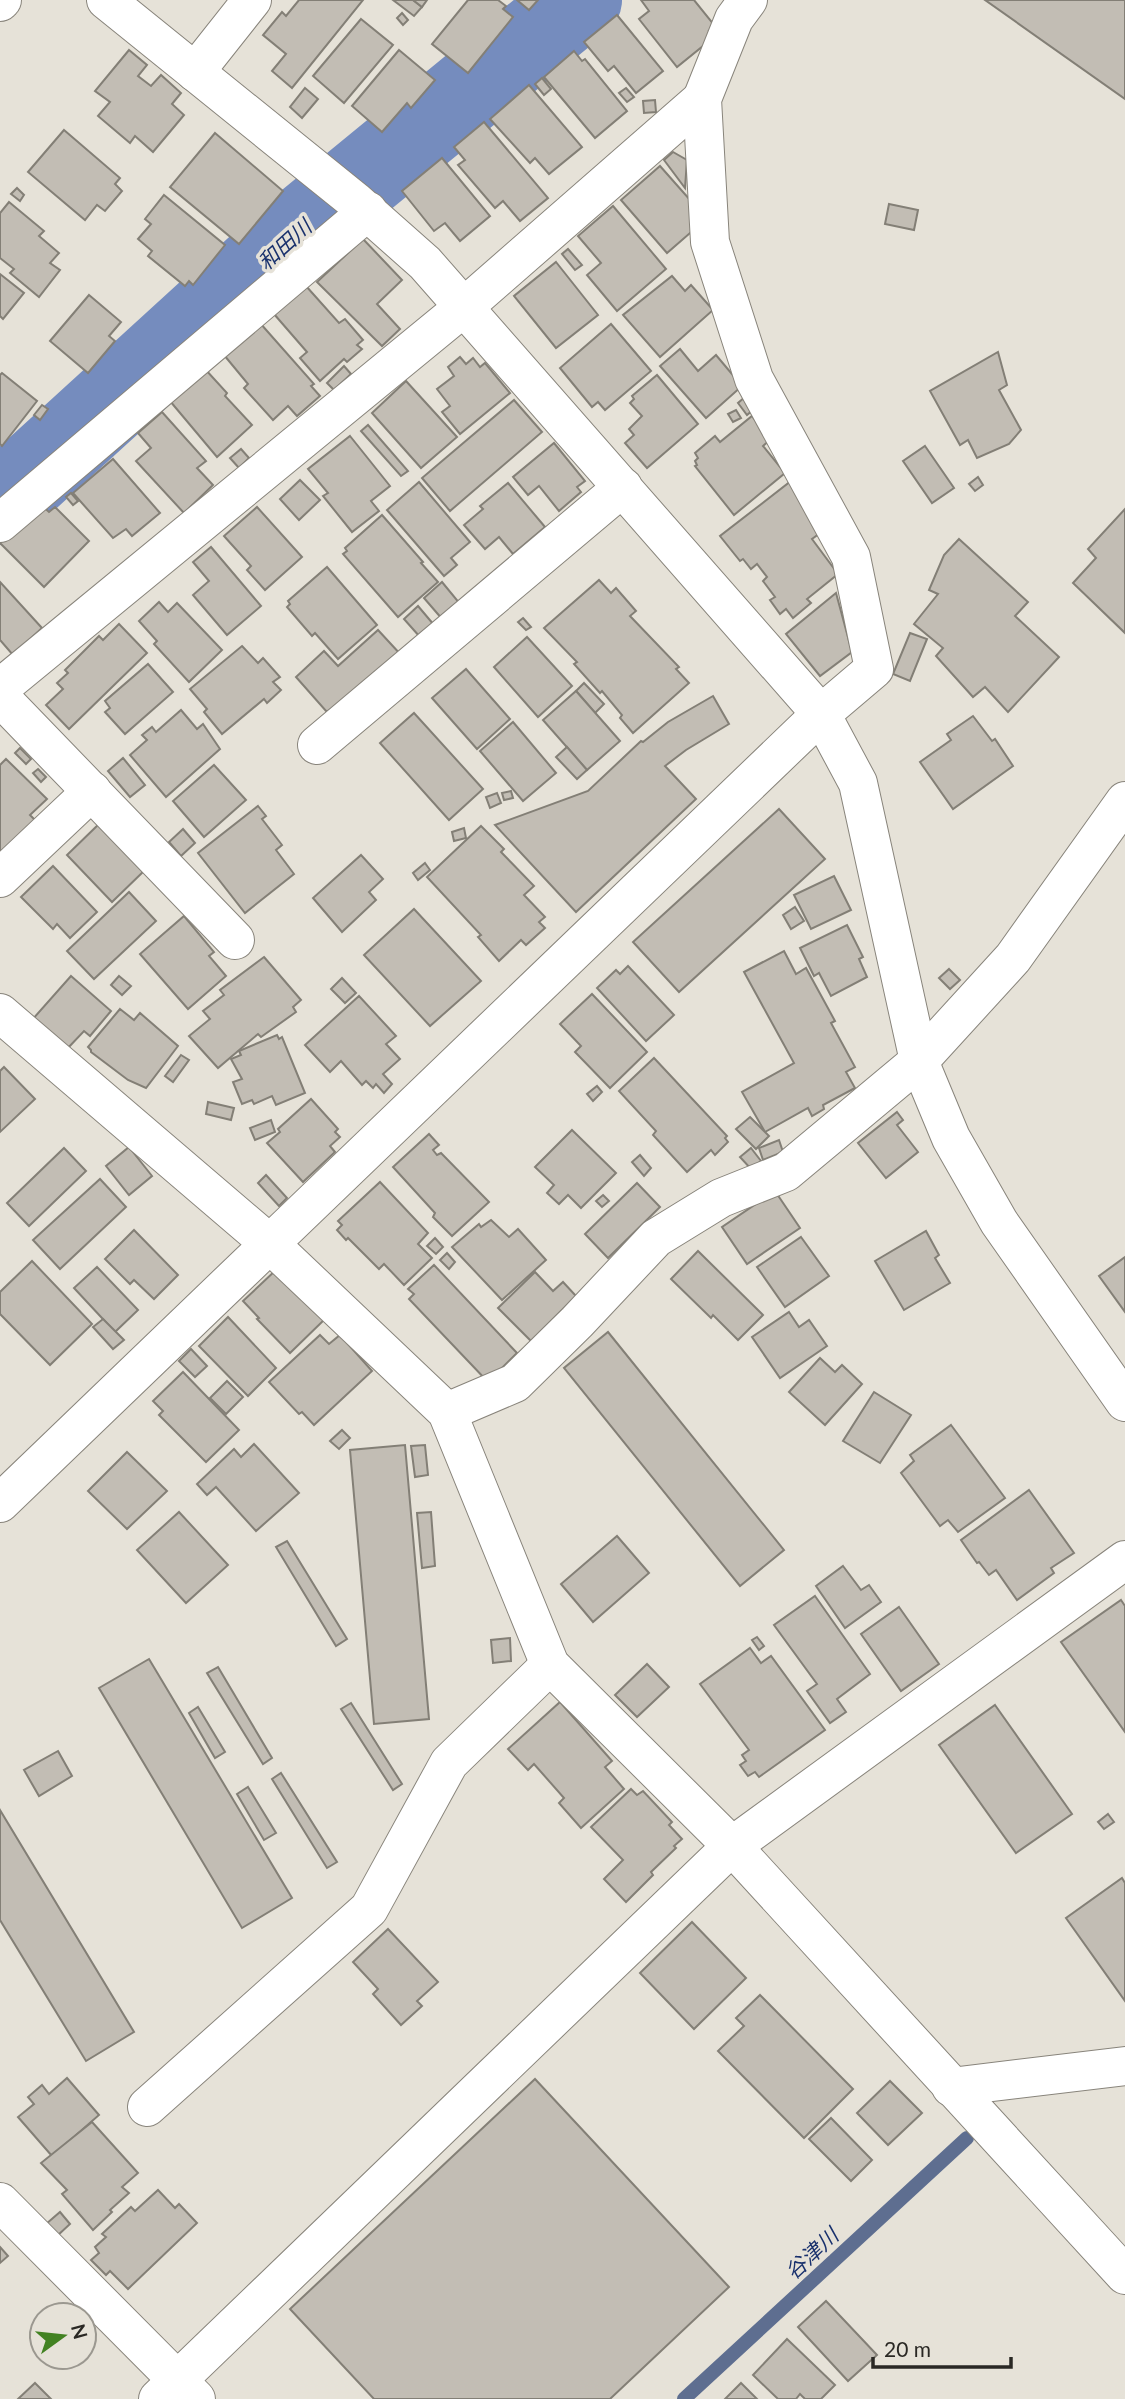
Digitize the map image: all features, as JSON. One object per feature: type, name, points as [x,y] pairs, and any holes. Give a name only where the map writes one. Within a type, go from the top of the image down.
[{"type":"street","points":[[106,0],[350,197],[425,263],[821,714],[858,783],[919,1061],[951,1138],[999,1222],[1125,1402]]},
{"type":"street","points":[[195,72],[252,0]]},
{"type":"street","points":[[0,1503],[821,714],[874,669],[851,557],[754,379],[710,242],[702,99],[734,19],[748,0]]},
{"type":"street","points":[[0,688],[464,307],[702,99]]},
{"type":"street","points":[[0,523],[350,197]]},
{"type":"street","points":[[317,745],[623,487]]},
{"type":"street","points":[[0,696],[235,940]]},
{"type":"street","points":[[0,878],[92,791]]},
{"type":"street","points":[[447,1412],[515,1383],[656,1238],[721,1198],[786,1172],[919,1061],[1013,958],[1125,801]]},
{"type":"street","points":[[0,1013],[270,1244],[447,1412],[550,1665],[732,1846],[1125,2275]]},
{"type":"street","points":[[0,2202],[177,2393],[732,1846],[1125,1560]]},
{"type":"street","points":[[148,2107],[369,1909],[449,1763],[550,1665]]},
{"type":"street","points":[[951,2087],[1125,2066]]},
{"type":"building","points":[[299,0],[363,0],[292,88],[272,71],[286,54],[263,35],[282,12],[286,16]]},
{"type":"building","points":[[393,0],[413,0],[422,7],[414,16]]},
{"type":"building","points":[[413,0],[427,0],[422,7]]},
{"type":"building","points":[[468,0],[498,0],[506,6],[503,9],[513,17],[468,73],[432,44]]},
{"type":"building","points":[[517,0],[538,0],[529,10]]},
{"type":"building","points":[[641,0],[694,0],[715,26],[709,31],[714,37],[677,67],[639,19],[649,11]]},
{"type":"building","points":[[985,0],[1125,0],[1125,99]]},
{"type":"building","points":[[402,13],[408,20],[403,25],[397,18]]},
{"type":"building","points":[[617,15],[663,71],[636,93],[614,66],[608,71],[584,42]]},
{"type":"building","points":[[361,19],[393,45],[344,103],[313,76]]},
{"type":"building","points":[[129,50],[147,65],[138,76],[151,86],[161,75],[181,93],[172,104],[184,115],[153,152],[135,136],[130,143],[98,116],[110,102],[95,91]]},
{"type":"building","points":[[399,50],[435,80],[411,108],[407,103],[382,132],[352,106]]},
{"type":"building","points":[[574,51],[582,61],[585,59],[627,111],[595,138],[544,77]]},
{"type":"building","points":[[542,78],[551,89],[544,95],[535,84]]},
{"type":"building","points":[[529,85],[582,147],[549,174],[535,158],[530,163],[490,119]]},
{"type":"building","points":[[305,88],[318,99],[302,118],[290,107]]},
{"type":"building","points":[[626,88],[634,97],[627,102],[619,93]]},
{"type":"building","points":[[655,100],[656,112],[644,113],[643,101]]},
{"type":"building","points":[[484,122],[548,198],[520,221],[503,201],[495,208],[458,165],[465,160],[454,147]]},
{"type":"building","points":[[64,130],[120,178],[115,184],[122,191],[105,211],[97,205],[85,220],[28,172]]},
{"type":"building","points":[[215,133],[283,191],[239,244],[170,187]]},
{"type":"building","points":[[673,152],[687,160],[685,188],[664,160]]},
{"type":"building","points":[[442,158],[490,216],[460,241],[445,223],[434,231],[402,191]]},
{"type":"building","points":[[660,166],[691,201],[697,227],[667,253],[621,200]]},
{"type":"building","points":[[17,188],[24,195],[20,201],[11,194]]},
{"type":"building","points":[[164,195],[225,245],[193,285],[189,281],[185,286],[148,256],[152,251],[138,239],[151,224],[145,219]]},
{"type":"building","points":[[9,202],[44,231],[39,236],[59,253],[50,263],[60,270],[39,297],[10,273],[14,269],[0,258],[0,213]]},
{"type":"building","points":[[889,204],[918,210],[914,230],[885,224]]},
{"type":"building","points":[[613,206],[666,269],[617,311],[587,275],[601,263],[578,236]]},
{"type":"building","points":[[363,239],[402,280],[377,304],[400,329],[382,346],[317,282]]},
{"type":"building","points":[[568,249],[582,265],[575,270],[562,254]]},
{"type":"building","points":[[556,262],[598,315],[556,348],[514,296]]},
{"type":"building","points":[[0,274],[24,293],[3,319],[0,316]]},
{"type":"building","points":[[672,276],[685,291],[691,285],[713,310],[660,357],[623,315]]},
{"type":"building","points":[[306,286],[339,323],[345,319],[363,340],[357,345],[362,349],[347,362],[344,359],[320,381],[300,358],[307,352],[274,314]]},
{"type":"building","points":[[89,295],[121,322],[109,336],[115,341],[88,373],[50,341]]},
{"type":"building","points":[[260,323],[314,384],[311,386],[320,396],[297,416],[288,406],[273,420],[244,388],[248,384],[224,355]]},
{"type":"building","points":[[611,324],[651,371],[605,410],[598,402],[592,407],[560,368]]},
{"type":"building","points":[[680,349],[698,371],[716,355],[742,386],[706,418],[660,366]]},
{"type":"building","points":[[998,352],[1007,385],[999,390],[1021,430],[1009,444],[977,458],[968,440],[960,445],[930,391]]},
{"type":"building","points":[[460,357],[466,364],[473,358],[480,367],[485,363],[510,393],[460,434],[442,412],[450,406],[437,389],[454,376],[448,367]]},
{"type":"building","points":[[344,366],[351,374],[334,390],[327,383]]},
{"type":"building","points":[[205,369],[252,425],[217,457],[170,401]]},
{"type":"building","points":[[2,373],[37,401],[2,446],[0,375]]},
{"type":"building","points":[[657,375],[698,424],[647,468],[625,443],[634,435],[629,429],[642,416],[630,403],[634,399],[632,396]]},
{"type":"building","points":[[406,381],[457,437],[421,468],[372,413]]},
{"type":"building","points":[[745,397],[754,409],[747,415],[738,403]]},
{"type":"building","points":[[514,400],[542,432],[450,511],[422,478]]},
{"type":"building","points":[[42,405],[48,409],[40,420],[34,415]]},
{"type":"building","points":[[736,410],[741,418],[733,422],[728,414]]},
{"type":"building","points":[[162,412],[206,461],[197,468],[213,485],[184,513],[136,461],[151,448],[138,433]]},
{"type":"building","points":[[752,416],[771,439],[763,446],[785,473],[734,515],[695,466],[698,458],[695,453],[715,436],[720,442]]},
{"type":"building","points":[[368,425],[408,471],[401,476],[361,431]]},
{"type":"building","points":[[350,436],[390,486],[371,501],[379,511],[352,532],[323,496],[328,493],[308,469]]},
{"type":"building","points":[[554,443],[585,481],[577,487],[581,492],[559,511],[539,486],[528,495],[513,477]]},
{"type":"building","points":[[925,446],[954,488],[932,503],[903,461]]},
{"type":"building","points":[[241,449],[249,458],[239,468],[230,458]]},
{"type":"building","points":[[113,459],[160,513],[132,536],[126,529],[113,538],[73,493]]},
{"type":"building","points":[[978,477],[983,485],[975,491],[969,484]]},
{"type":"building","points":[[300,480],[320,500],[299,520],[280,499]]},
{"type":"building","points":[[791,481],[827,528],[812,539],[838,574],[807,599],[811,603],[793,618],[786,609],[780,614],[770,600],[775,597],[763,581],[767,577],[757,564],[751,569],[743,559],[740,561],[720,536]]},
{"type":"building","points":[[419,482],[470,542],[451,558],[457,565],[444,576],[387,510]]},
{"type":"building","points":[[508,483],[545,527],[513,554],[499,537],[485,549],[464,525],[483,509],[480,506]]},
{"type":"building","points":[[71,493],[78,501],[73,505],[66,497]]},
{"type":"building","points":[[39,503],[49,512],[55,507],[89,541],[44,587],[0,543]]},
{"type":"building","points":[[257,507],[302,557],[265,590],[247,570],[251,566],[224,536]]},
{"type":"building","points":[[1125,509],[1125,633],[1073,583],[1096,558],[1088,549]]},
{"type":"building","points":[[382,515],[438,582],[398,617],[343,554],[347,551],[345,548]]},
{"type":"building","points":[[959,539],[1028,602],[1015,616],[1059,657],[1008,712],[985,687],[973,697],[936,656],[943,648],[914,624],[938,594],[929,590],[944,555]]},
{"type":"building","points":[[211,547],[261,606],[227,635],[193,595],[209,581],[193,562]]},
{"type":"building","points":[[327,567],[377,625],[338,659],[315,633],[312,636],[287,607],[290,604],[288,601]]},
{"type":"building","points":[[599,580],[611,593],[616,588],[636,611],[630,616],[679,667],[676,669],[689,683],[633,733],[602,691],[600,693],[574,664],[577,662],[544,628]]},
{"type":"building","points":[[0,582],[42,628],[13,655],[0,640]]},
{"type":"building","points":[[442,582],[461,605],[443,620],[424,598]]},
{"type":"building","points":[[836,593],[852,652],[820,676],[786,634]]},
{"type":"building","points":[[159,602],[168,612],[177,603],[222,650],[189,682],[154,644],[157,641],[139,621]]},
{"type":"building","points":[[418,606],[434,625],[420,637],[404,619]]},
{"type":"building","points":[[523,618],[531,627],[526,630],[518,622]]},
{"type":"building","points":[[119,624],[147,653],[69,729],[46,705],[63,689],[57,683],[68,673],[65,670],[99,636],[103,640]]},
{"type":"building","points":[[378,630],[402,656],[342,710],[326,711],[296,677],[324,651],[338,666]]},
{"type":"building","points":[[910,633],[927,639],[910,681],[893,674]]},
{"type":"building","points":[[527,637],[572,686],[538,717],[494,667]]},
{"type":"building","points":[[242,646],[258,663],[263,658],[280,677],[273,682],[281,690],[267,703],[264,699],[222,734],[204,712],[207,709],[190,689]]},
{"type":"building","points":[[148,664],[173,692],[125,734],[105,712],[110,708],[105,701]]},
{"type":"building","points":[[466,669],[510,719],[477,749],[432,698]]},
{"type":"building","points":[[584,683],[604,704],[595,713],[576,691]]},
{"type":"building","points":[[576,691],[620,741],[587,770],[543,720]]},
{"type":"building","points":[[713,696],[729,724],[665,766],[696,799],[576,912],[495,825],[588,791],[641,741]]},
{"type":"building","points":[[181,710],[197,729],[203,724],[220,749],[166,797],[130,755],[147,740],[142,735],[152,727],[156,732]]},
{"type":"building","points":[[414,713],[483,789],[449,820],[380,743]]},
{"type":"building","points":[[973,716],[992,741],[995,739],[1013,766],[953,809],[920,762],[951,740],[947,734]]},
{"type":"building","points":[[513,722],[556,773],[523,801],[480,751]]},
{"type":"building","points":[[567,747],[587,770],[577,779],[556,757]]},
{"type":"building","points":[[20,748],[31,759],[26,764],[15,753]]},
{"type":"building","points":[[123,758],[145,785],[130,797],[108,771]]},
{"type":"building","points":[[6,759],[47,799],[30,815],[35,820],[0,855],[0,765]]},
{"type":"building","points":[[214,765],[246,800],[204,837],[173,801]]},
{"type":"building","points":[[38,769],[46,777],[41,782],[33,773]]},
{"type":"building","points":[[511,791],[513,798],[504,800],[502,793]]},
{"type":"building","points":[[497,793],[501,803],[490,808],[486,797]]},
{"type":"building","points":[[258,806],[266,816],[262,819],[282,845],[276,850],[294,874],[245,913],[198,853]]},
{"type":"building","points":[[779,809],[825,859],[679,992],[633,942]]},
{"type":"building","points":[[100,823],[145,870],[112,902],[67,855]]},
{"type":"building","points":[[481,826],[504,849],[501,852],[534,886],[524,895],[545,917],[539,922],[545,928],[526,945],[521,940],[499,961],[478,937],[481,935],[427,877]]},
{"type":"building","points":[[464,828],[466,838],[454,841],[452,832]]},
{"type":"building","points":[[183,829],[195,843],[181,856],[169,842]]},
{"type":"building","points":[[361,855],[383,879],[369,892],[376,900],[342,932],[313,898]]},
{"type":"building","points":[[425,863],[430,870],[418,880],[413,873]]},
{"type":"building","points":[[53,866],[97,912],[70,938],[57,924],[53,929],[21,897]]},
{"type":"building","points":[[834,876],[851,910],[811,929],[794,895]]},
{"type":"building","points":[[129,892],[156,921],[94,979],[67,951]]},
{"type":"building","points":[[795,907],[804,921],[791,929],[783,915]]},
{"type":"building","points":[[414,909],[481,981],[430,1026],[364,955]]},
{"type":"building","points":[[184,916],[214,952],[209,956],[226,976],[188,1009],[140,954]]},
{"type":"building","points":[[847,925],[863,957],[859,959],[867,977],[831,996],[819,973],[814,976],[800,948]]},
{"type":"building","points":[[784,951],[796,974],[806,968],[835,1021],[831,1023],[855,1067],[846,1072],[855,1088],[823,1105],[824,1109],[812,1116],[808,1108],[765,1132],[742,1092],[794,1063],[744,972]]},
{"type":"building","points":[[264,957],[301,1000],[293,1007],[296,1012],[261,1037],[258,1034],[218,1068],[189,1036],[210,1019],[203,1011],[224,995],[220,990]]},
{"type":"building","points":[[628,966],[674,1015],[646,1041],[597,988],[616,970],[620,974]]},
{"type":"building","points":[[949,969],[960,980],[950,989],[939,978]]},
{"type":"building","points":[[71,976],[111,1011],[90,1036],[84,1031],[66,1050],[32,1020]]},
{"type":"building","points":[[119,976],[131,986],[122,995],[111,985]]},
{"type":"building","points":[[342,978],[356,993],[345,1003],[331,989]]},
{"type":"building","points":[[592,994],[647,1052],[610,1088],[575,1052],[581,1046],[560,1024]]},
{"type":"building","points":[[359,996],[396,1036],[386,1044],[400,1059],[383,1074],[392,1084],[384,1093],[376,1084],[373,1088],[366,1081],[362,1085],[341,1061],[330,1072],[305,1045]]},
{"type":"building","points":[[120,1009],[134,1020],[140,1013],[178,1046],[146,1088],[128,1080],[88,1047]]},
{"type":"building","points":[[277,1035],[279,1039],[282,1037],[305,1093],[276,1105],[272,1096],[254,1104],[252,1100],[242,1104],[233,1082],[242,1079],[231,1059],[241,1055],[239,1051]]},
{"type":"building","points":[[181,1055],[189,1060],[173,1082],[165,1076]]},
{"type":"building","points":[[654,1058],[727,1136],[725,1138],[728,1142],[715,1155],[711,1150],[687,1172],[653,1135],[656,1131],[619,1091]]},
{"type":"building","points":[[4,1067],[35,1099],[0,1132],[0,1071]]},
{"type":"building","points":[[597,1086],[602,1092],[593,1101],[587,1094]]},
{"type":"building","points":[[311,1099],[338,1129],[335,1132],[340,1137],[330,1146],[335,1152],[303,1182],[267,1143],[280,1132],[278,1129]]},
{"type":"building","points":[[208,1102],[234,1108],[231,1120],[206,1114]]},
{"type":"building","points":[[897,1112],[903,1120],[897,1125],[918,1152],[886,1178],[858,1143]]},
{"type":"building","points":[[750,1117],[769,1136],[756,1149],[736,1129]]},
{"type":"building","points":[[271,1120],[275,1132],[255,1140],[250,1128]]},
{"type":"building","points":[[572,1130],[616,1173],[581,1208],[568,1195],[559,1204],[547,1193],[554,1185],[535,1167]]},
{"type":"building","points":[[429,1134],[439,1145],[433,1150],[437,1155],[441,1153],[489,1202],[452,1236],[393,1167]]},
{"type":"building","points":[[779,1140],[783,1152],[763,1160],[759,1148]]},
{"type":"building","points":[[129,1147],[152,1176],[129,1195],[106,1166]]},
{"type":"building","points":[[64,1148],[86,1171],[29,1226],[7,1203]]},
{"type":"building","points":[[751,1148],[761,1161],[751,1169],[740,1157]]},
{"type":"building","points":[[640,1155],[651,1168],[644,1176],[632,1162]]},
{"type":"building","points":[[266,1175],[287,1198],[279,1206],[258,1183]]},
{"type":"building","points":[[100,1179],[126,1207],[60,1269],[33,1240]]},
{"type":"building","points":[[380,1182],[428,1233],[418,1244],[432,1258],[404,1285],[384,1264],[379,1269],[337,1230],[342,1225],[338,1221]]},
{"type":"building","points":[[637,1183],[660,1207],[608,1258],[585,1234]]},
{"type":"building","points":[[775,1191],[800,1228],[747,1264],[722,1227]]},
{"type":"building","points":[[603,1195],[609,1201],[602,1207],[596,1201]]},
{"type":"building","points":[[491,1220],[509,1237],[518,1229],[546,1260],[502,1300],[452,1247],[479,1224],[481,1227]]},
{"type":"building","points":[[134,1230],[178,1275],[154,1299],[134,1280],[130,1284],[105,1259]]},
{"type":"building","points":[[926,1231],[939,1255],[935,1258],[950,1283],[904,1310],[875,1261]]},
{"type":"building","points":[[801,1237],[829,1276],[785,1307],[757,1267]]},
{"type":"building","points":[[435,1238],[443,1247],[436,1254],[427,1246]]},
{"type":"building","points":[[698,1251],[763,1315],[738,1340],[671,1279]]},
{"type":"building","points":[[447,1253],[455,1262],[449,1269],[440,1260]]},
{"type":"building","points":[[1125,1257],[1125,1312],[1099,1276]]},
{"type":"building","points":[[32,1261],[92,1324],[50,1365],[0,1314],[0,1292]]},
{"type":"building","points":[[434,1265],[517,1353],[488,1382],[409,1299],[414,1294],[408,1289]]},
{"type":"building","points":[[97,1267],[138,1310],[115,1332],[74,1288]]},
{"type":"building","points":[[277,1269],[325,1319],[290,1353],[243,1301]]},
{"type":"building","points":[[535,1272],[553,1291],[563,1282],[576,1296],[531,1341],[498,1308]]},
{"type":"building","points":[[789,1312],[799,1327],[809,1320],[827,1346],[780,1378],[752,1337]]},
{"type":"building","points":[[228,1317],[276,1368],[248,1396],[199,1346]]},
{"type":"building","points":[[103,1319],[124,1340],[113,1349],[93,1327]]},
{"type":"building","points":[[608,1332],[784,1550],[740,1586],[564,1368]]},
{"type":"building","points":[[320,1335],[329,1344],[340,1335],[372,1371],[314,1425],[302,1412],[299,1414],[269,1382]]},
{"type":"building","points":[[191,1349],[207,1366],[195,1377],[179,1361]]},
{"type":"building","points":[[820,1358],[835,1372],[842,1365],[862,1384],[825,1425],[789,1392]]},
{"type":"building","points":[[183,1372],[239,1430],[206,1462],[159,1415],[163,1411],[153,1401]]},
{"type":"building","points":[[227,1381],[243,1397],[226,1414],[210,1398]]},
{"type":"building","points":[[874,1392],[911,1415],[880,1463],[843,1441]]},
{"type":"building","points":[[951,1425],[1005,1498],[958,1532],[948,1520],[940,1526],[901,1473],[914,1461],[910,1455]]},
{"type":"building","points":[[342,1430],[350,1438],[339,1449],[330,1441]]},
{"type":"building","points":[[254,1444],[299,1493],[256,1531],[216,1487],[207,1495],[197,1484],[234,1449],[241,1457]]},
{"type":"building","points":[[405,1445],[429,1719],[374,1724],[350,1450]]},
{"type":"building","points":[[425,1445],[428,1475],[415,1477],[411,1446]]},
{"type":"building","points":[[127,1452],[167,1491],[127,1529],[88,1491]]},
{"type":"building","points":[[1029,1490],[1074,1553],[1051,1568],[1054,1573],[1017,1600],[996,1570],[989,1575],[961,1540]]},
{"type":"building","points":[[179,1512],[228,1565],[186,1603],[137,1550]]},
{"type":"building","points":[[431,1512],[435,1566],[422,1568],[417,1513]]},
{"type":"building","points":[[617,1536],[649,1573],[593,1622],[561,1584]]},
{"type":"building","points":[[287,1541],[347,1639],[336,1646],[276,1547]]},
{"type":"building","points":[[843,1566],[861,1590],[869,1585],[881,1602],[845,1628],[816,1586]]},
{"type":"building","points":[[815,1596],[870,1674],[837,1699],[846,1712],[830,1723],[807,1691],[817,1684],[774,1625]]},
{"type":"building","points":[[1121,1600],[1125,1606],[1125,1732],[1061,1642]]},
{"type":"building","points":[[899,1607],[939,1664],[901,1691],[861,1634]]},
{"type":"building","points":[[757,1637],[764,1646],[759,1650],[752,1640]]},
{"type":"building","points":[[510,1638],[511,1661],[493,1663],[491,1640]]},
{"type":"building","points":[[750,1648],[761,1663],[771,1656],[825,1730],[759,1777],[755,1772],[748,1776],[740,1765],[746,1761],[742,1755],[749,1750],[700,1684]]},
{"type":"building","points":[[149,1659],[292,1898],[242,1928],[99,1688]]},
{"type":"building","points":[[647,1664],[669,1687],[637,1717],[615,1695]]},
{"type":"building","points":[[218,1667],[272,1758],[263,1764],[207,1673]]},
{"type":"building","points":[[560,1702],[612,1761],[605,1767],[624,1789],[581,1828],[559,1803],[564,1798],[534,1764],[528,1770],[508,1749]]},
{"type":"building","points":[[351,1703],[402,1784],[393,1790],[341,1709]]},
{"type":"building","points":[[995,1705],[1072,1814],[1016,1853],[939,1745]]},
{"type":"building","points":[[198,1707],[225,1752],[215,1758],[189,1713]]},
{"type":"building","points":[[58,1751],[72,1776],[39,1796],[24,1770]]},
{"type":"building","points":[[281,1773],[337,1862],[327,1868],[272,1779]]},
{"type":"building","points":[[248,1787],[276,1833],[264,1840],[237,1794]]},
{"type":"building","points":[[631,1789],[637,1795],[643,1791],[672,1822],[669,1825],[682,1839],[651,1872],[653,1875],[626,1902],[604,1879],[623,1860],[591,1827]]},
{"type":"building","points":[[0,1810],[134,2032],[86,2061],[0,1920]]},
{"type":"building","points":[[1108,1814],[1114,1822],[1104,1829],[1098,1822]]},
{"type":"building","points":[[1122,1878],[1125,1883],[1125,2001],[1066,1918]]},
{"type":"building","points":[[692,1922],[746,1978],[694,2029],[640,1973]]},
{"type":"building","points":[[388,1929],[438,1982],[417,2001],[422,2006],[401,2025],[373,1994],[378,1989],[353,1962]]},
{"type":"building","points":[[760,1995],[853,2089],[804,2138],[718,2051],[744,2026],[736,2018]]},
{"type":"building","points":[[67,2078],[99,2115],[52,2156],[18,2117],[34,2104],[28,2097],[42,2085],[49,2094]]},
{"type":"building","points":[[535,2079],[729,2287],[610,2399],[374,2399],[290,2309]]},
{"type":"building","points":[[890,2081],[922,2113],[888,2145],[857,2113]]},
{"type":"building","points":[[831,2118],[872,2160],[851,2181],[809,2139]]},
{"type":"building","points":[[92,2122],[138,2173],[122,2187],[129,2193],[93,2230],[62,2194],[67,2190],[41,2163]]},
{"type":"building","points":[[158,2190],[175,2208],[179,2204],[197,2223],[128,2289],[110,2271],[106,2275],[91,2260],[99,2253],[95,2247],[106,2237],[102,2234],[131,2207],[135,2211]]},
{"type":"building","points":[[60,2212],[70,2224],[57,2236],[46,2224]]},
{"type":"building","points":[[0,2247],[8,2256],[0,2263]]},
{"type":"building","points":[[826,2301],[877,2355],[848,2381],[798,2327]]},
{"type":"building","points":[[787,2339],[835,2385],[821,2399],[805,2399],[800,2394],[796,2399],[778,2399],[753,2375]]},
{"type":"building","points":[[35,2383],[51,2399],[18,2399]]},
{"type":"building","points":[[741,2383],[757,2399],[725,2399]]},
{"type":"waterway","name":"和田川","points":[[0,503],[297,232],[580,0]]},
{"type":"waterway","name":"谷津川","points":[[684,2399],[967,2138]]}]
